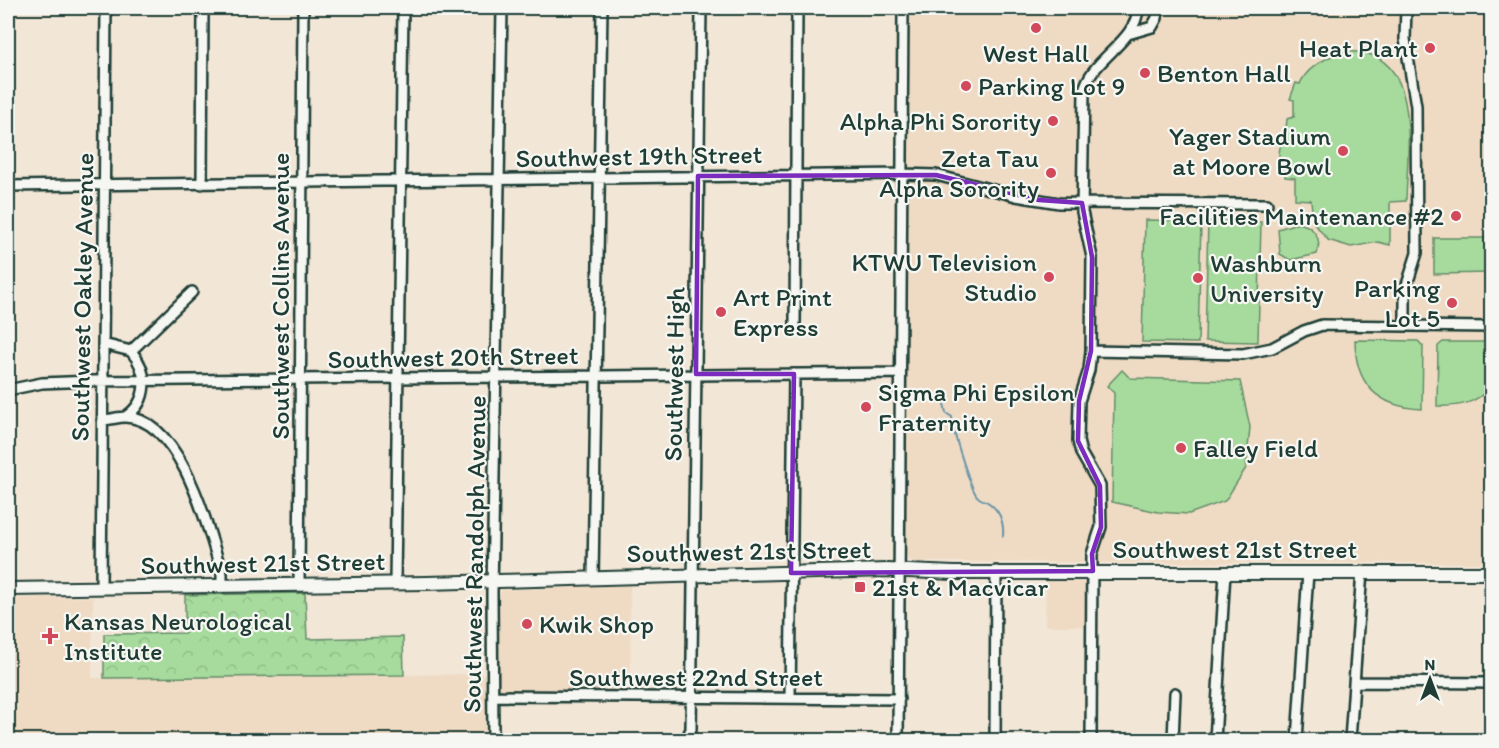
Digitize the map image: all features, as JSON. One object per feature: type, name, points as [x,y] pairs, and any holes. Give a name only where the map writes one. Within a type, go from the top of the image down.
[{"type":"main road","name":"Southwest 21st Street","points":[[8,589],[395,583],[692,574],[1491,573]]},
{"type":"street","name":"Southwest Oakley Avenue","points":[[101,588],[106,8]]},
{"type":"street","points":[[202,184],[203,8]]},
{"type":"street","name":"Southwest Collins Avenue","points":[[299,585],[303,8]]},
{"type":"street","points":[[395,583],[403,8]]},
{"type":"street","name":"Southwest Randolph Avenue","points":[[493,741],[493,580],[502,8]]},
{"type":"street","points":[[593,577],[602,8]]},
{"type":"street","name":"Southwest High","points":[[686,741],[691,729],[701,8]]},
{"type":"street","points":[[795,325],[797,8]]},
{"type":"street","points":[[898,741],[903,8]]},
{"type":"street","points":[[1091,741],[1093,548],[1101,527],[1100,486],[1081,453],[1078,441],[1078,401],[1089,370],[1092,257],[1084,226],[1082,203],[1085,86],[1092,74],[1138,21],[1138,8]]},
{"type":"street","points":[[1128,34],[1152,27],[1157,18],[1158,8]]},
{"type":"street","points":[[1405,325],[1405,291],[1417,253],[1416,106],[1405,39],[1406,8]]},
{"type":"street","name":"Southwest 19th Street","points":[[8,186],[902,174],[951,178],[1039,200],[1082,203],[1268,204]]},
{"type":"street","points":[[131,351],[192,292]]},
{"type":"street","points":[[1090,351],[1243,354],[1272,348],[1304,331],[1323,325],[1491,327]]},
{"type":"street","points":[[102,420],[125,417],[133,412],[140,400],[144,381],[140,365],[131,351],[103,344]]},
{"type":"street","name":"Southwest 20th Street","points":[[8,390],[42,383],[103,381],[900,373]]},
{"type":"street","points":[[790,698],[794,374]]},
{"type":"street","points":[[125,417],[159,433],[184,466],[204,512],[222,574],[222,586]]},
{"type":"street","points":[[995,741],[996,572]]},
{"type":"street","points":[[1215,741],[1225,572]]},
{"type":"street","points":[[1297,741],[1308,572]]},
{"type":"street","points":[[1350,741],[1362,572]]},
{"type":"street","points":[[1354,682],[1491,683]]},
{"type":"street","points":[[1173,741],[1175,693]]},
{"type":"street","name":"Southwest 22nd Street","points":[[494,696],[898,699]]},
{"type":"street","points":[[691,729],[696,741]]},
{"type":"highlighted area","points":[[936,175],[1039,200],[1082,203],[1092,257],[1091,351],[1079,401],[1078,441],[1100,486],[1101,527],[1092,554],[1093,571],[791,573],[794,374],[696,374],[698,176]]},
{"type":"shaded area","name":"Washburn University","points":[[907,8],[1491,8],[1491,563],[913,562],[906,558],[903,549]]},
{"type":"shaded area","points":[[1046,580],[1086,582],[1087,626],[1045,626]]},
{"type":"shaded area","points":[[630,585],[631,693],[498,691],[499,596],[502,590]]},
{"type":"shaded area","name":"Kansas Neurological Institute","points":[[93,597],[92,678],[487,674],[487,740],[8,740],[8,598]]},
{"type":"green space","name":"Yager Stadium at Moore Bowl","points":[[1342,52],[1369,54],[1387,65],[1399,82],[1405,104],[1408,129],[1406,201],[1390,202],[1390,245],[1378,242],[1351,247],[1328,240],[1313,222],[1311,200],[1295,199],[1295,178],[1285,177],[1280,161],[1279,154],[1287,119],[1294,117],[1294,100],[1290,99],[1296,83],[1300,84],[1317,64]]},
{"type":"green space","points":[[1145,220],[1201,221],[1198,343],[1142,342]]},
{"type":"green space","points":[[1208,221],[1261,222],[1258,342],[1205,341]]},
{"type":"green space","points":[[1294,224],[1306,225],[1314,232],[1318,242],[1317,254],[1290,260],[1280,254],[1278,229]]},
{"type":"green space","points":[[1434,238],[1491,238],[1491,273],[1434,274]]},
{"type":"green space","points":[[1355,340],[1418,341],[1423,346],[1422,409],[1393,404],[1372,391],[1359,369]]},
{"type":"green space","points":[[1443,342],[1491,342],[1491,386],[1480,397],[1460,405],[1437,406],[1438,346]]},
{"type":"green space","name":"Falley Field","points":[[1122,370],[1130,378],[1240,381],[1250,427],[1246,468],[1225,501],[1189,514],[1158,512],[1112,502],[1114,393],[1107,386]]},
{"type":"green space","points":[[305,593],[307,639],[403,637],[404,675],[104,678],[104,634],[185,633],[185,595]]},
{"type":"waterway","points":[[942,394],[946,413],[952,417],[958,445],[974,491],[978,497],[993,506],[999,514],[1003,536]]},
{"type":"place","name":"West Hall","points":[[1036,28]]},
{"type":"place","name":"Heat Plant","points":[[1430,48]]},
{"type":"place","name":"Benton Hall","points":[[1145,73]]},
{"type":"place","name":"Parking Lot 9","points":[[966,86]]},
{"type":"place","name":"Alpha Phi Sorority","points":[[1053,121]]},
{"type":"place","name":"Yager Stadium at Moore Bowl","points":[[1343,151]]},
{"type":"place","name":"Zeta Tau Alpha Sorority","points":[[1051,173]]},
{"type":"place","name":"Facilities Maintenance #2","points":[[1456,216]]},
{"type":"place","name":"KTWU Television Studio","points":[[1049,277]]},
{"type":"place","name":"Washburn University","points":[[1198,278]]},
{"type":"place","name":"Parking Lot 5","points":[[1452,303]]},
{"type":"place","name":"Art Print Express","points":[[721,312]]},
{"type":"place","name":"Sigma Phi Epsilon Fraternity","points":[[866,407]]},
{"type":"place","name":"Falley Field","points":[[1181,448]]},
{"type":"place","name":"21st & Macvicar","points":[[860,587]]},
{"type":"place","name":"Kwik Shop","points":[[527,624]]},
{"type":"place","name":"Kansas Neurological Institute","points":[[50,636]]}]
